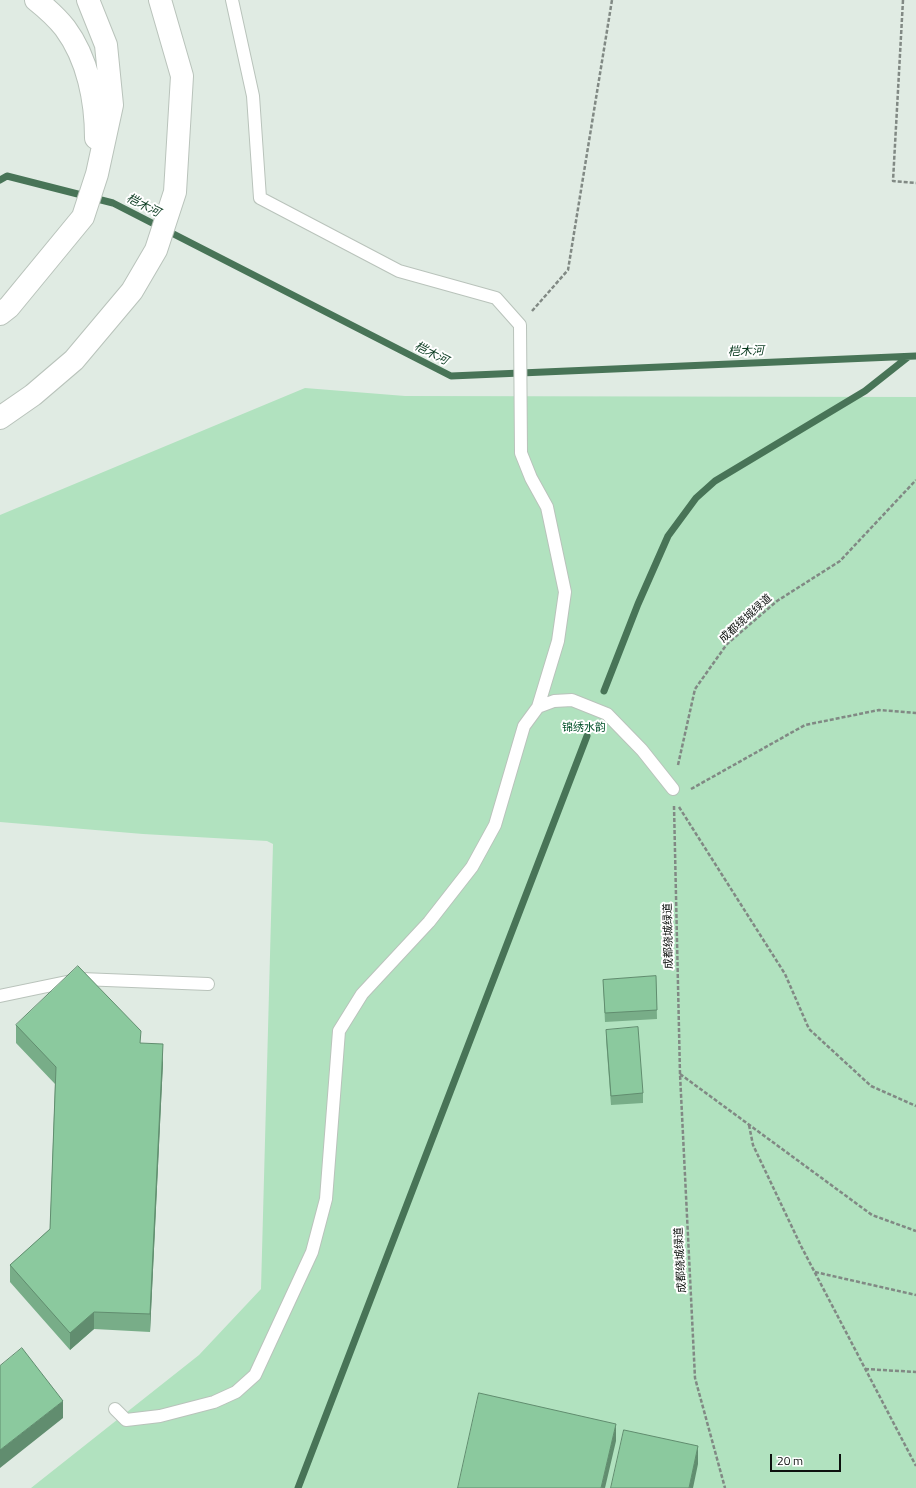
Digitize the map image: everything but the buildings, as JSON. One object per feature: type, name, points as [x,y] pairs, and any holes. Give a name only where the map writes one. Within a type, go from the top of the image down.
[{"type":"highway","points":[[36,0],[65,28],[84,64],[96,111],[97,174]]},
{"type":"highway","points":[[0,314],[9,307],[82,217],[97,174],[112,105],[106,45],[88,0]]},
{"type":"highway","points":[[0,418],[33,395],[74,360],[132,290],[156,250],[175,192],[182,76],[160,0]]},
{"type":"lane","points":[[115,1409],[126,1420],[160,1416],[214,1402],[236,1392],[255,1375],[312,1252],[326,1199],[339,1031],[362,994],[428,922],[472,867],[495,825],[524,726],[538,707],[558,641],[565,592],[547,507],[531,478],[521,453],[520,325],[496,298],[400,271],[260,198],[253,96],[232,0]]},
{"type":"lane","points":[[538,707],[554,701],[572,700],[607,714],[642,750],[674,794]]},
{"type":"lane","points":[[0,996],[81,979],[208,984]]},
{"type":"path","points":[[520,325],[568,270],[612,0]]},
{"type":"path","points":[[902,0],[893,181],[916,183]]},
{"type":"path","name":"成都绕城绿道","points":[[725,1488],[695,1378],[680,1074],[674,794],[695,689],[727,644],[776,601],[840,560],[916,480]]},
{"type":"path","points":[[916,713],[879,710],[805,725],[674,794],[785,974],[809,1029],[872,1086],[916,1106]]},
{"type":"path","points":[[680,1074],[872,1215],[916,1231]]},
{"type":"path","points":[[748,1125],[753,1145],[815,1272],[916,1465]]},
{"type":"path","points":[[815,1272],[916,1295]]},
{"type":"path","points":[[865,1369],[916,1372]]},
{"type":"green space","name":"锦绣水韵","points":[[305,388],[405,396],[916,397],[916,1488],[31,1488],[199,1355],[261,1289],[273,844],[267,841],[143,834],[0,822],[0,515]]},
{"type":"waterway","name":"桤木河","points":[[0,180],[7,176],[113,203],[451,376],[916,356]]},
{"type":"waterway","points":[[604,691],[638,604],[668,536],[696,498],[715,481],[865,391],[908,357]]},
{"type":"waterway","points":[[298,1488],[587,736]]}]
